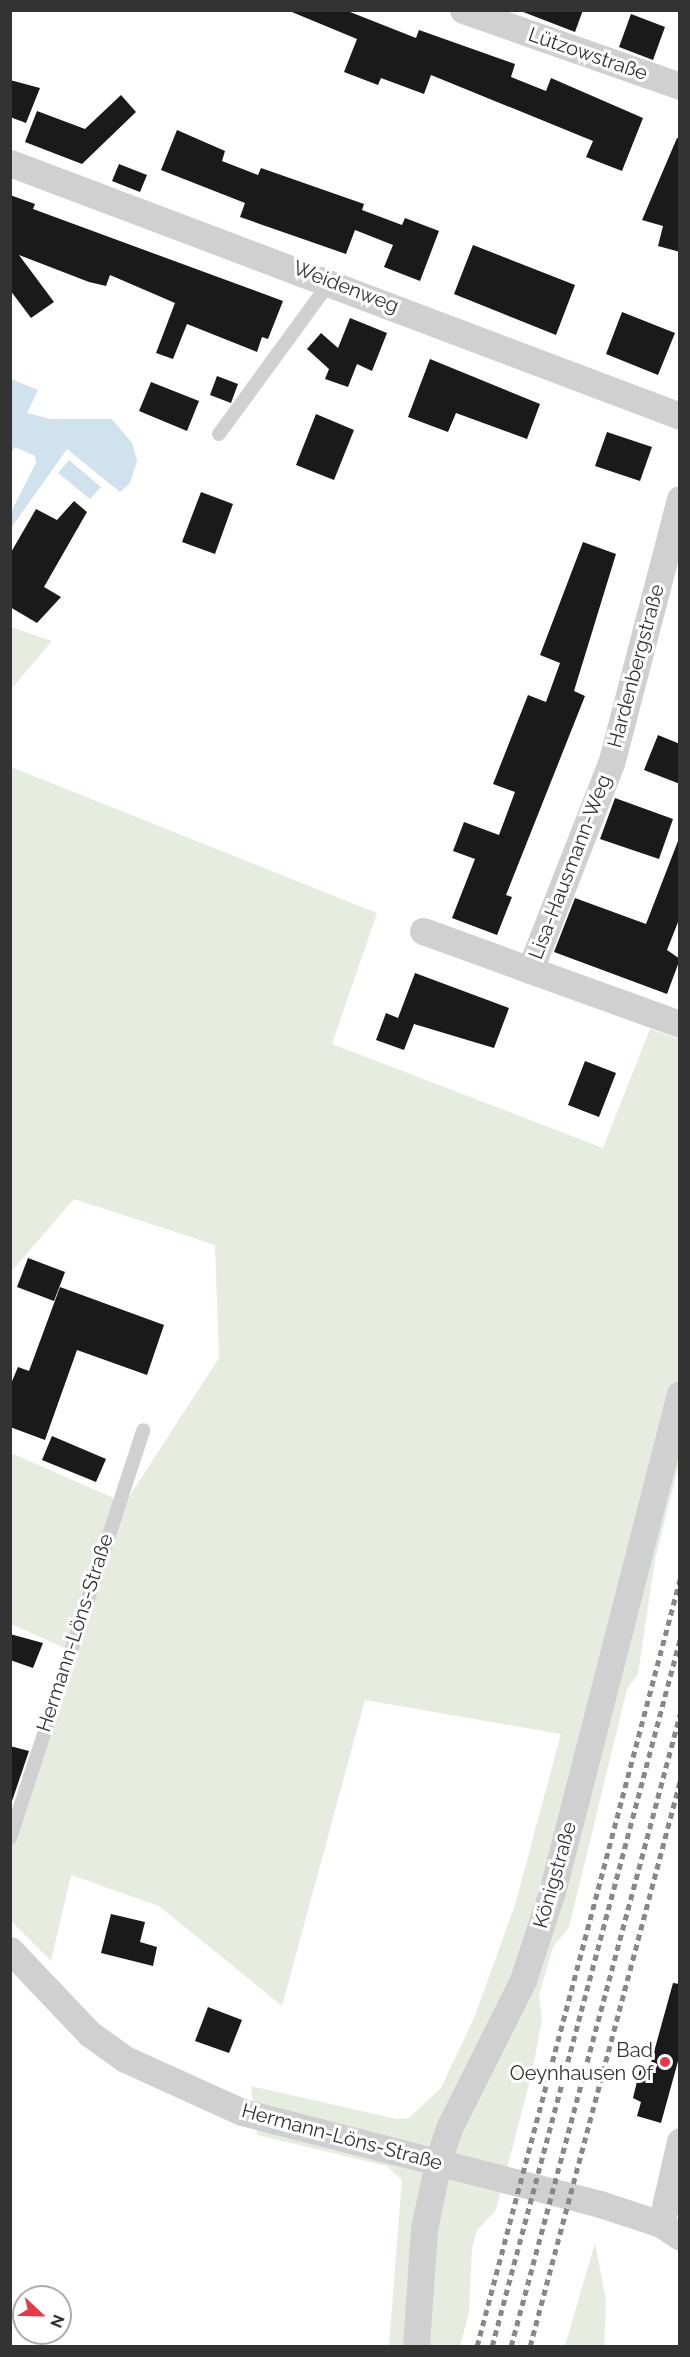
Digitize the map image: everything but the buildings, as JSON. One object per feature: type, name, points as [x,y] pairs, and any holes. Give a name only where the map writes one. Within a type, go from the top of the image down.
[{"type":"street","name":"Lützowstraße","points":[[463,10],[680,86]]},
{"type":"street","name":"Weidenweg","points":[[10,163],[331,280],[680,416]]},
{"type":"street","name":"Hardenbergstraße","points":[[611,763],[680,499]]},
{"type":"street","name":"Lisa-Hausmann-Weg","points":[[530,970],[611,763]]},
{"type":"street","name":"Lisa-Hausmann-Weg","points":[[423,931],[680,1024]]},
{"type":"street","name":"Königstraße","points":[[416,2346],[424,2229],[438,2162],[450,2126],[523,1980],[552,1892],[680,1394]]},
{"type":"street","name":"Hermann-Löns-Straße","points":[[10,1950],[90,2034],[125,2060],[242,2112],[438,2162],[670,2231]]},
{"type":"street","points":[[670,2231],[680,2141]]},
{"type":"lane","points":[[219,434],[331,280]]},
{"type":"lane","name":"Hermann-Löns-Straße","points":[[10,1838],[143,1430]]},
{"type":"shaded area","points":[[10,627],[52,641],[11,689]]},
{"type":"shaded area","points":[[11,767],[377,913],[332,1044],[603,1148],[650,1029],[679,1039],[679,1464],[655,1560],[638,1674],[627,1689],[569,1927],[553,1947],[539,1995],[542,2019],[532,2073],[496,2210],[477,2230],[472,2248],[469,2313],[460,2346],[389,2346],[402,2180],[387,2166],[257,2135],[251,2086],[397,2119],[409,2118],[441,2088],[474,2018],[515,1905],[561,1734],[365,1700],[282,2006],[159,1906],[71,1875],[51,1961],[11,1921],[11,1849],[69,1650],[11,1624],[11,1453],[125,1503],[219,1358],[215,1245],[74,1199],[11,1272]]},
{"type":"shaded area","points":[[595,2243],[606,2300],[604,2346],[565,2346]]},
{"type":"water","points":[[11,379],[38,390],[27,413],[50,419],[112,419],[132,443],[137,461],[130,483],[120,492],[67,449],[11,528],[11,512],[36,463],[35,456],[15,447],[11,453]]},
{"type":"water","points":[[69,460],[101,487],[90,499],[58,473]]},
{"type":"railway","points":[[477,2346],[680,1579]]},
{"type":"railway","points":[[492,2346],[680,1639]]},
{"type":"railway","points":[[511,2346],[680,1714]]},
{"type":"railway","points":[[530,2346],[680,1781]]},
{"type":"place","name":"Bad Oeynhausen Of","points":[[665,2062]]}]
